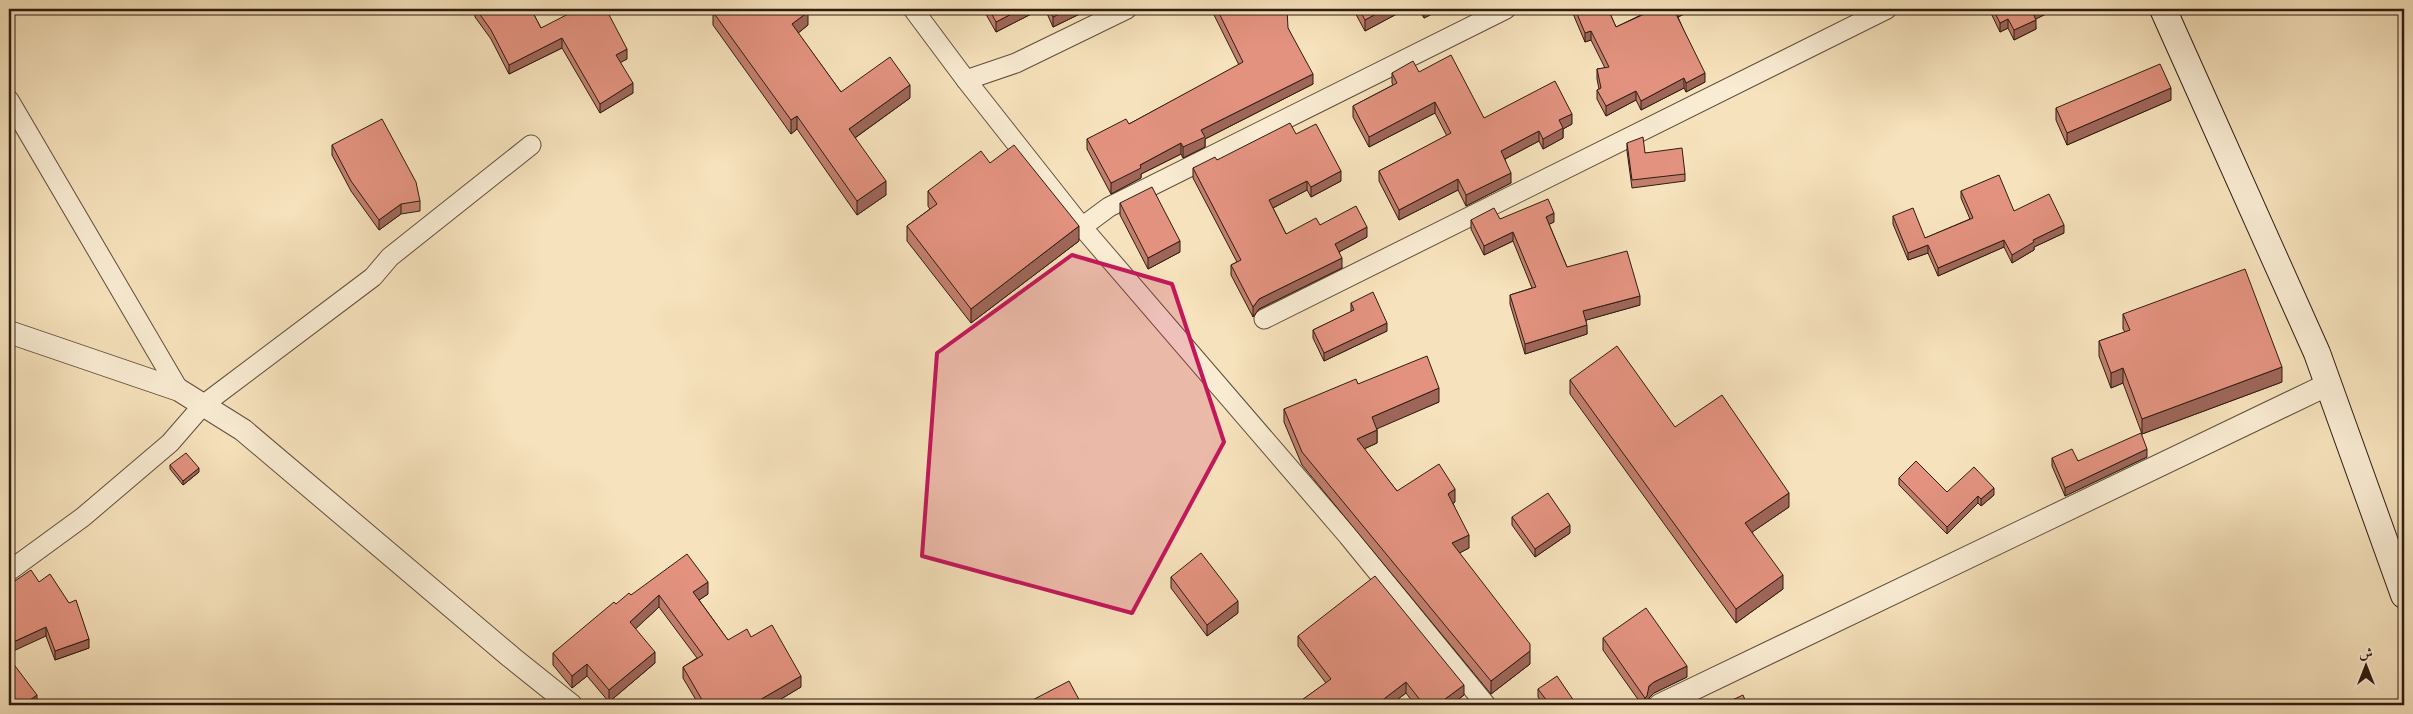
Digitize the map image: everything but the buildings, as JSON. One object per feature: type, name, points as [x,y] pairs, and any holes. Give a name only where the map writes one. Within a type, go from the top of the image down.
[{"type":"main road","points":[[2163,9],[2308,331],[2329,384],[2404,595]]},
{"type":"street","points":[[913,9],[966,80],[1082,227],[1348,536],[1486,705]]},
{"type":"street","points":[[966,80],[1016,63],[1127,9]]},
{"type":"street","points":[[1082,227],[1109,207],[1506,9]]},
{"type":"street","points":[[1264,319],[1887,9]]},
{"type":"street","points":[[9,100],[179,390]]},
{"type":"street","points":[[9,571],[83,517],[170,443],[203,405],[373,277],[390,257],[531,145]]},
{"type":"street","points":[[9,332],[179,390],[243,430],[511,657],[571,705]]},
{"type":"street","points":[[1660,705],[2329,384]]},
{"type":"highlighted area","points":[[1072,255],[1172,284],[1224,442],[1132,613],[922,556],[937,353]]}]
